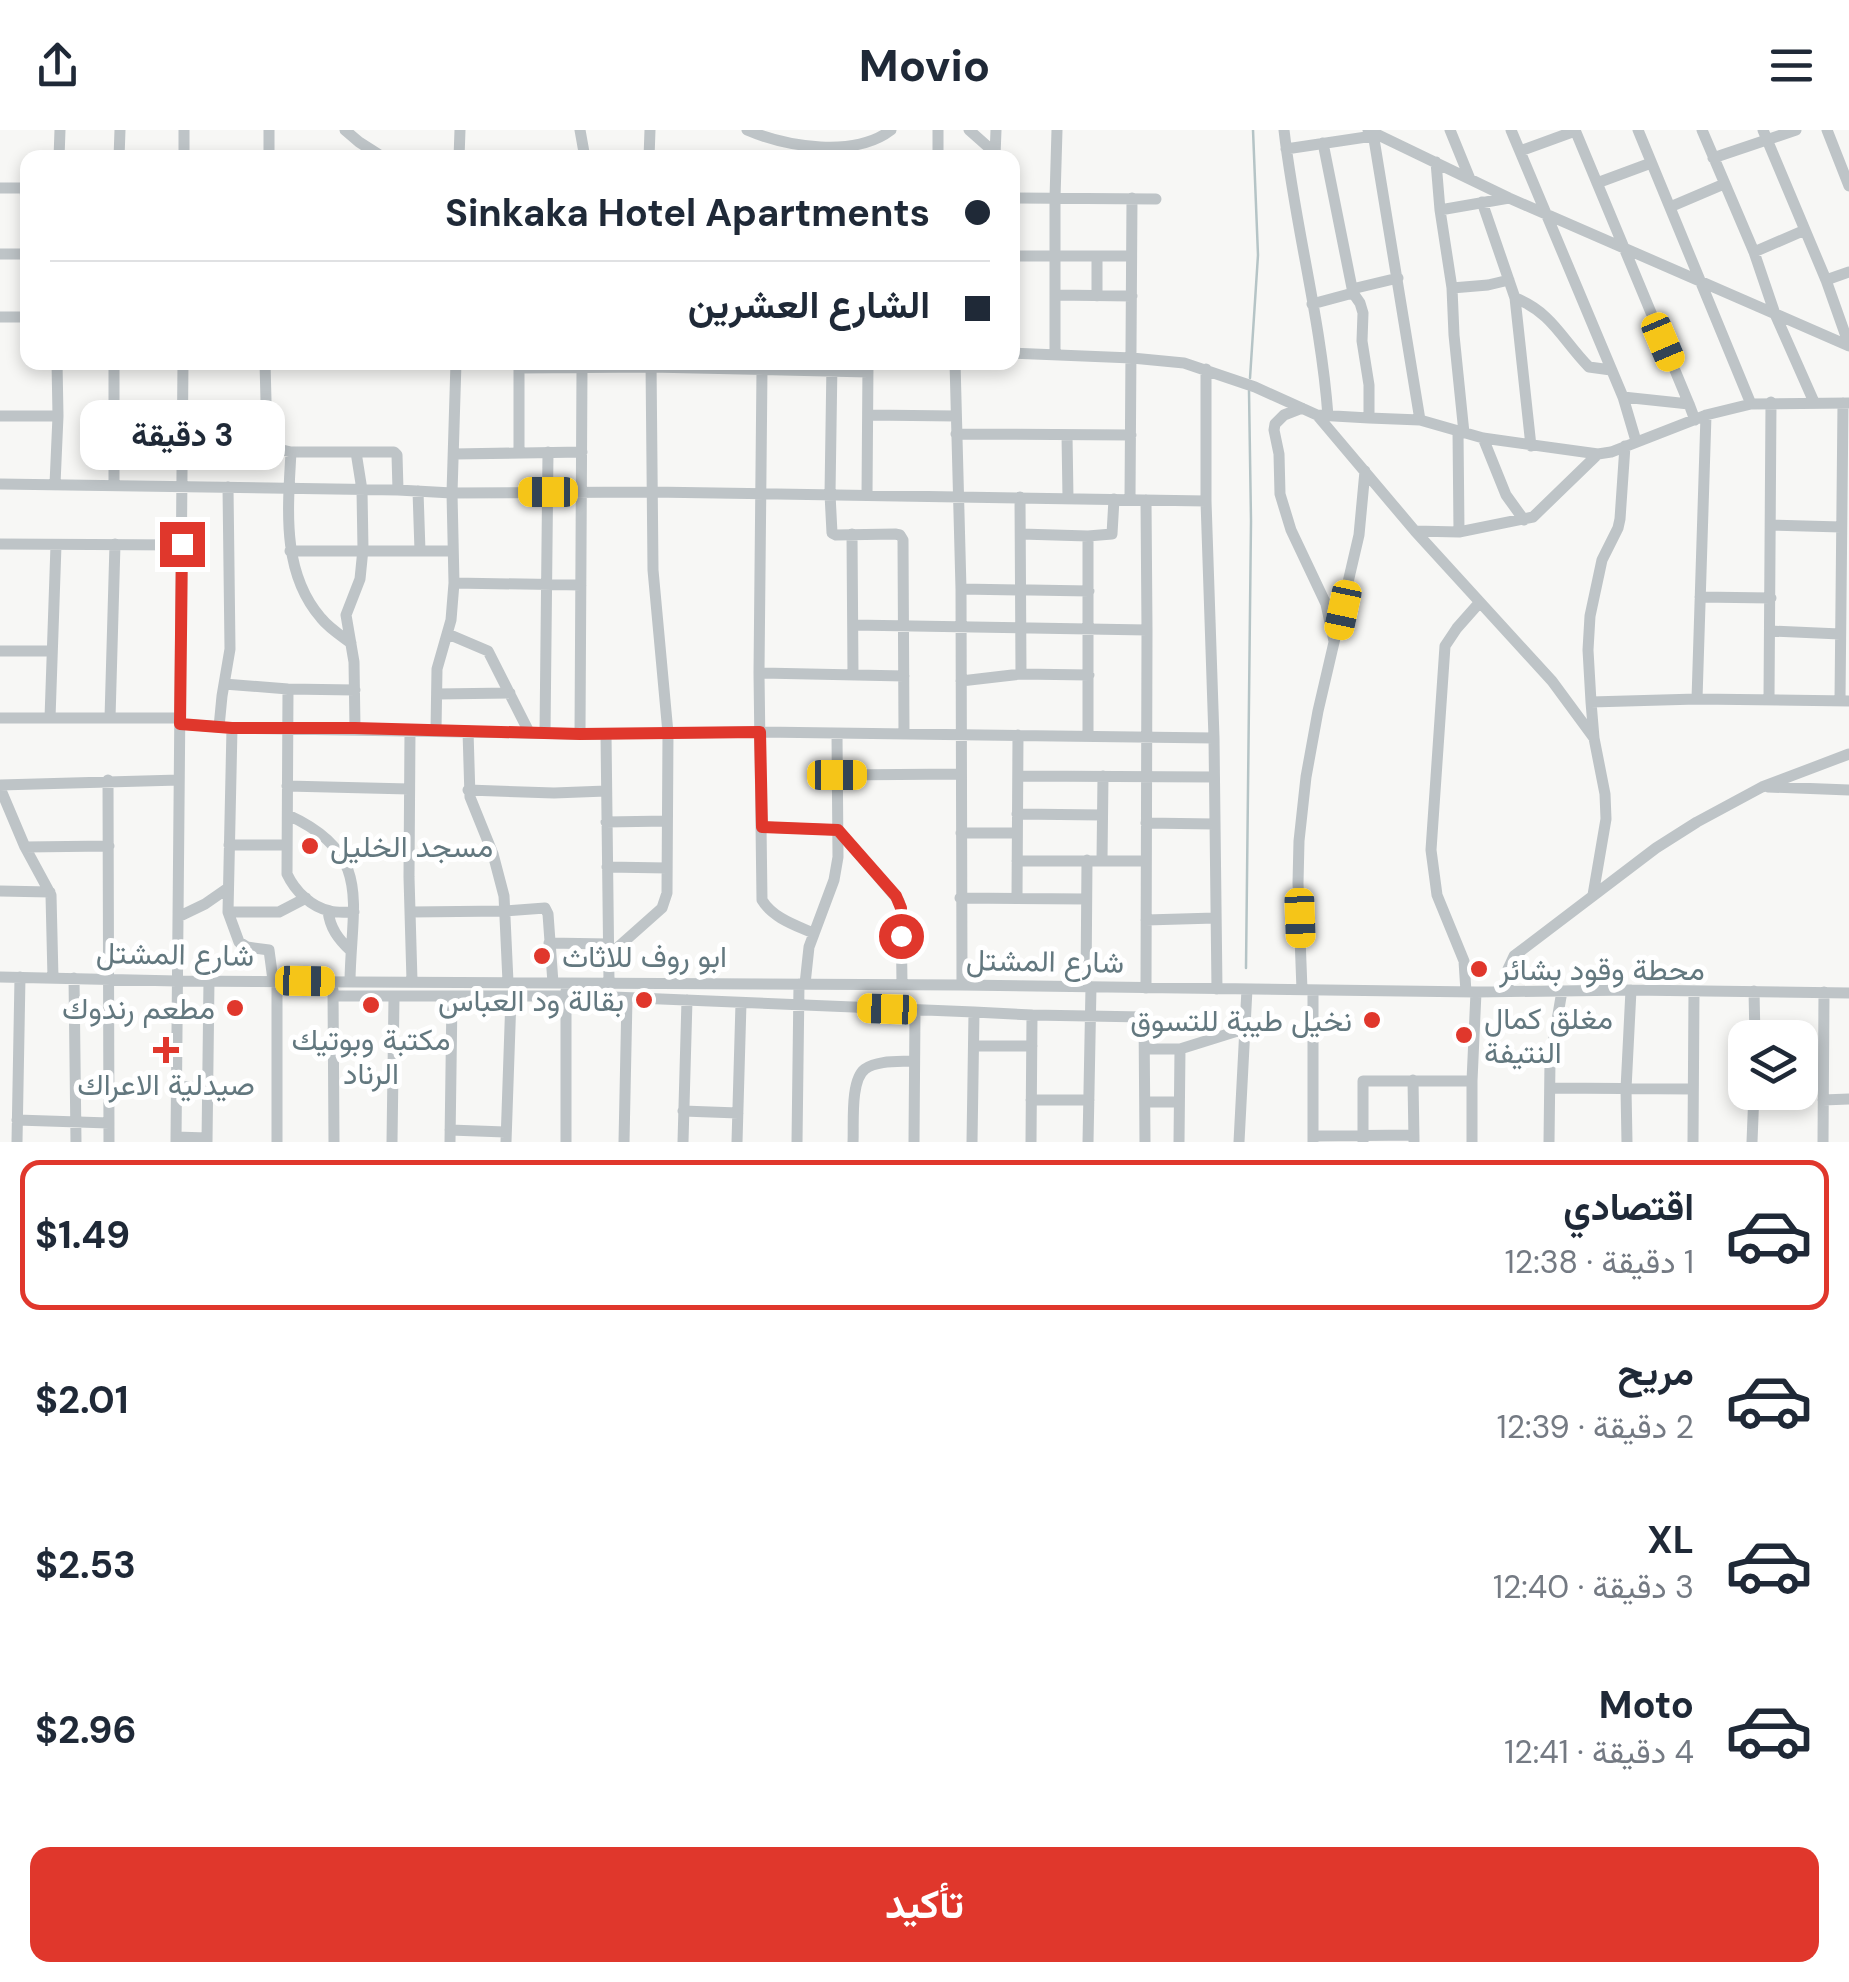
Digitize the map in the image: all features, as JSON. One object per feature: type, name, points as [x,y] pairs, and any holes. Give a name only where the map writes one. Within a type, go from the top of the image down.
[{"type":"street","points":[[344,130],[372,150]]},
{"type":"street","points":[[748,130],[828,150]]},
{"type":"street","points":[[809,130],[809,144]]},
{"type":"street","points":[[841,150],[892,130]]},
{"type":"street","points":[[969,130],[990,150]]},
{"type":"street","points":[[1056,130],[1056,354]]},
{"type":"street","points":[[1284,130],[1325,376],[1323,415],[1414,531],[1552,681],[1594,738]]},
{"type":"street","points":[[1450,130],[1470,179]]},
{"type":"street","points":[[1511,130],[1623,398],[1631,444],[1618,528],[1602,560],[1590,616],[1591,702],[1606,818],[1592,895]]},
{"type":"street","points":[[1639,130],[1751,404]]},
{"type":"street","points":[[1702,130],[1814,402]]},
{"type":"street","points":[[1714,158],[1765,135],[1796,130]]},
{"type":"street","points":[[1826,130],[1849,186]]},
{"type":"street","points":[[1520,151],[1575,131],[1689,404],[1700,418],[1698,699]]},
{"type":"street","points":[[1286,149],[1371,133],[1389,136],[1509,198],[1849,346]]},
{"type":"street","points":[[1371,133],[1420,420]]},
{"type":"street","points":[[1765,135],[1826,280],[1849,346]]},
{"type":"street","points":[[1322,143],[1352,291],[1362,307],[1369,418]]},
{"type":"street","points":[[1436,162],[1452,288],[1461,432],[1459,532]]},
{"type":"street","points":[[1597,183],[1651,163]]},
{"type":"street","points":[[1670,207],[1724,184]]},
{"type":"street","points":[[1020,198],[1156,199]]},
{"type":"street","points":[[1130,499],[1132,198]]},
{"type":"street","points":[[1440,210],[1509,198]]},
{"type":"street","points":[[1482,202],[1515,298],[1531,446]]},
{"type":"street","points":[[1754,252],[1805,230]]},
{"type":"street","points":[[1020,256],[1131,256]]},
{"type":"street","points":[[1097,256],[1097,296]]},
{"type":"street","points":[[1826,280],[1849,272]]},
{"type":"street","points":[[1312,304],[1398,278]]},
{"type":"street","points":[[1452,288],[1488,286],[1509,280]]},
{"type":"street","points":[[1055,295],[1132,296]]},
{"type":"street","points":[[1515,298],[1549,318],[1589,367],[1611,370]]},
{"type":"street","points":[[1020,353],[1164,360],[1206,368],[1323,415],[1420,420],[1484,438],[1598,454],[1751,404],[1846,403],[1842,527],[1845,569],[1840,634],[1845,701],[1591,702]]},
{"type":"street","points":[[1206,368],[1217,989]]},
{"type":"street","points":[[55,484],[57,370]]},
{"type":"street","points":[[114,370],[114,485]]},
{"type":"street","points":[[183,370],[176,1139],[206,1140],[209,980]]},
{"type":"street","points":[[265,370],[270,446],[291,452],[396,453],[398,490]]},
{"type":"street","points":[[436,730],[439,659],[448,634],[454,583],[456,370]]},
{"type":"street","points":[[519,370],[519,452]]},
{"type":"street","points":[[580,734],[582,370]]},
{"type":"street","points":[[549,943],[608,950],[662,908],[668,894],[668,733],[652,570],[651,370]]},
{"type":"street","points":[[762,370],[762,900],[777,916],[813,933]]},
{"type":"street","points":[[832,370],[832,533],[896,534],[903,540],[904,734]]},
{"type":"street","points":[[867,495],[868,370]]},
{"type":"street","points":[[955,370],[962,985]]},
{"type":"street","points":[[1623,398],[1689,404]]},
{"type":"street","points":[[1769,699],[1771,402]]},
{"type":"street","points":[[1302,408],[1275,424],[1280,494],[1291,530],[1326,604],[1334,647]]},
{"type":"street","points":[[868,415],[956,416]]},
{"type":"street","points":[[0,416],[58,416]]},
{"type":"street","points":[[956,434],[1131,435]]},
{"type":"street","points":[[1067,435],[1068,498]]},
{"type":"street","points":[[1484,438],[1506,495],[1524,520]]},
{"type":"street","points":[[291,452],[293,567],[311,605],[327,625],[351,643]]},
{"type":"street","points":[[355,728],[354,662],[346,615],[360,579],[363,549],[362,490],[356,452]]},
{"type":"street","points":[[546,733],[548,452]]},
{"type":"street","points":[[454,454],[582,452]]},
{"type":"street","points":[[1414,531],[1459,532],[1524,520],[1540,513],[1598,454]]},
{"type":"street","points":[[1365,471],[1360,535],[1318,711],[1299,841],[1313,1139],[1414,1138],[1412,1080]]},
{"type":"street","points":[[0,484],[1206,501]]},
{"type":"street","points":[[228,487],[230,650],[224,684],[228,912],[239,942],[246,947],[269,950],[275,980],[277,1142]]},
{"type":"street","points":[[418,491],[420,551]]},
{"type":"street","points":[[1020,496],[1021,674]]},
{"type":"street","points":[[1020,534],[1112,534],[1114,498]]},
{"type":"street","points":[[1146,500],[1146,988]]},
{"type":"street","points":[[1771,525],[1842,527]]},
{"type":"street","points":[[852,534],[853,675]]},
{"type":"street","points":[[1088,536],[1088,736]]},
{"type":"street","points":[[0,544],[182,544]]},
{"type":"street","points":[[110,718],[115,544]]},
{"type":"street","points":[[50,718],[56,545]]},
{"type":"street","points":[[290,551],[453,551]]},
{"type":"street","points":[[454,583],[582,585]]},
{"type":"street","points":[[960,589],[1089,591]]},
{"type":"street","points":[[1700,597],[1770,598]]},
{"type":"street","points":[[1472,1142],[1471,992],[1464,961],[1437,894],[1432,850],[1445,646],[1480,602]]},
{"type":"street","points":[[853,625],[1147,630]]},
{"type":"street","points":[[1770,632],[1840,634]]},
{"type":"street","points":[[448,634],[488,651],[529,732]]},
{"type":"street","points":[[0,651],[52,651]]},
{"type":"street","points":[[759,673],[904,676]]},
{"type":"street","points":[[961,681],[1021,674],[1089,676]]},
{"type":"street","points":[[224,684],[356,690]]},
{"type":"street","points":[[288,689],[287,874],[297,890],[328,911],[354,912]]},
{"type":"street","points":[[436,694],[510,693]]},
{"type":"street","points":[[0,718],[180,721],[226,728],[580,734],[760,732],[1214,738]]},
{"type":"street","points":[[410,731],[412,981]]},
{"type":"street","points":[[468,731],[468,790],[493,854],[504,896],[508,982]]},
{"type":"street","points":[[606,734],[609,982]]},
{"type":"street","points":[[797,1142],[802,984],[813,933],[834,880],[838,857],[836,734]]},
{"type":"street","points":[[1016,898],[1018,735]]},
{"type":"street","points":[[1508,992],[1508,970],[1514,956],[1656,848],[1762,787],[1849,754]]},
{"type":"street","points":[[837,775],[961,774]]},
{"type":"street","points":[[1018,776],[1214,777]]},
{"type":"street","points":[[1102,860],[1103,776]]},
{"type":"street","points":[[108,780],[109,1142]]},
{"type":"street","points":[[53,978],[53,902],[0,786],[180,780]]},
{"type":"street","points":[[287,786],[409,789]]},
{"type":"street","points":[[1762,787],[1849,790]]},
{"type":"street","points":[[468,790],[606,790]]},
{"type":"street","points":[[1017,814],[1102,815]]},
{"type":"street","points":[[288,816],[315,830],[341,856],[353,883],[350,981]]},
{"type":"street","points":[[606,822],[667,822]]},
{"type":"street","points":[[1146,824],[1214,824]]},
{"type":"street","points":[[762,827],[838,830],[899,901],[902,984]]},
{"type":"street","points":[[961,832],[1017,833]]},
{"type":"street","points":[[229,845],[287,845]]},
{"type":"street","points":[[25,847],[109,846]]},
{"type":"street","points":[[1087,860],[1088,1142]]},
{"type":"street","points":[[1017,861],[1146,861]]},
{"type":"street","points":[[606,866],[667,868]]},
{"type":"street","points":[[178,917],[228,888]]},
{"type":"street","points":[[0,891],[50,892]]},
{"type":"street","points":[[228,912],[279,912],[306,898]]},
{"type":"street","points":[[960,898],[1086,899]]},
{"type":"street","points":[[411,912],[545,908],[549,943],[559,983],[567,997],[566,1142]]},
{"type":"street","points":[[328,911],[336,936],[350,951]]},
{"type":"street","points":[[1146,920],[1215,918]]},
{"type":"street","points":[[17,1142],[20,977]]},
{"type":"street","name":"شارع المشتل","points":[[0,978],[1849,993]]},
{"type":"street","points":[[74,978],[76,1142]]},
{"type":"street","points":[[333,981],[334,1142]]},
{"type":"street","points":[[1239,1142],[1247,989]]},
{"type":"street","points":[[1627,1142],[1631,990]]},
{"type":"street","points":[[1549,1142],[1550,1061],[1562,991]]},
{"type":"street","points":[[1692,1142],[1694,991]]},
{"type":"street","points":[[1754,991],[1754,1020]]},
{"type":"street","points":[[1822,1142],[1824,992]]},
{"type":"street","points":[[333,996],[627,998],[1144,1017],[1144,1142]]},
{"type":"street","points":[[452,997],[450,1136],[506,1137],[511,996]]},
{"type":"street","points":[[392,1142],[394,997]]},
{"type":"street","points":[[624,1142],[627,998]]},
{"type":"street","points":[[683,1142],[686,1000]]},
{"type":"street","points":[[737,1142],[741,1003]]},
{"type":"street","points":[[914,1142],[915,1011]]},
{"type":"street","points":[[972,1142],[974,1012]]},
{"type":"street","points":[[1031,1142],[1032,1015]]},
{"type":"street","points":[[1146,1048],[1180,1049],[1244,1029]]},
{"type":"street","points":[[974,1046],[1032,1046]]},
{"type":"street","points":[[1179,1142],[1180,1049]]},
{"type":"street","points":[[853,1142],[855,1089],[862,1070],[914,1061]]},
{"type":"street","points":[[1818,1071],[1823,1071]]},
{"type":"street","points":[[1364,1139],[1363,1081],[1472,1081]]},
{"type":"street","points":[[176,1087],[206,1086]]},
{"type":"street","points":[[1550,1088],[1693,1090]]},
{"type":"street","points":[[1823,1100],[1849,1099]]},
{"type":"street","points":[[1031,1100],[1088,1100]]},
{"type":"street","points":[[1145,1102],[1180,1102]]},
{"type":"street","points":[[1752,1142],[1753,1110]]},
{"type":"street","points":[[683,1111],[738,1112]]},
{"type":"street","points":[[17,1120],[109,1123]]},
{"type":"waterway","points":[[1250,378],[1258,255],[1253,130]]},
{"type":"waterway","points":[[1246,968],[1249,391]]},
{"type":"place","name":"مسجد الخليل","points":[[310,846]]},
{"type":"place","name":"ابو روف للاثاث","points":[[542,956]]},
{"type":"place","name":"محطة وقود بشائر","points":[[1479,969]]},
{"type":"place","name":"بقالة ود العباس","points":[[644,1000]]},
{"type":"place","name":"مكتبة وبوتيك الرناد","points":[[371,1005]]},
{"type":"place","name":"مطعم رندوك","points":[[235,1008]]},
{"type":"place","name":"نخيل طيبة للتسوق","points":[[1372,1020]]},
{"type":"place","name":"مغلق كمال النتيفة","points":[[1464,1035]]},
{"type":"place","name":"صيدلية الاعراك","points":[[166,1050]]},
{"type":"route","points":[[182,544],[180,724],[580,734],[760,732],[762,827],[838,830],[896,896],[901,908],[901,936]]}]
